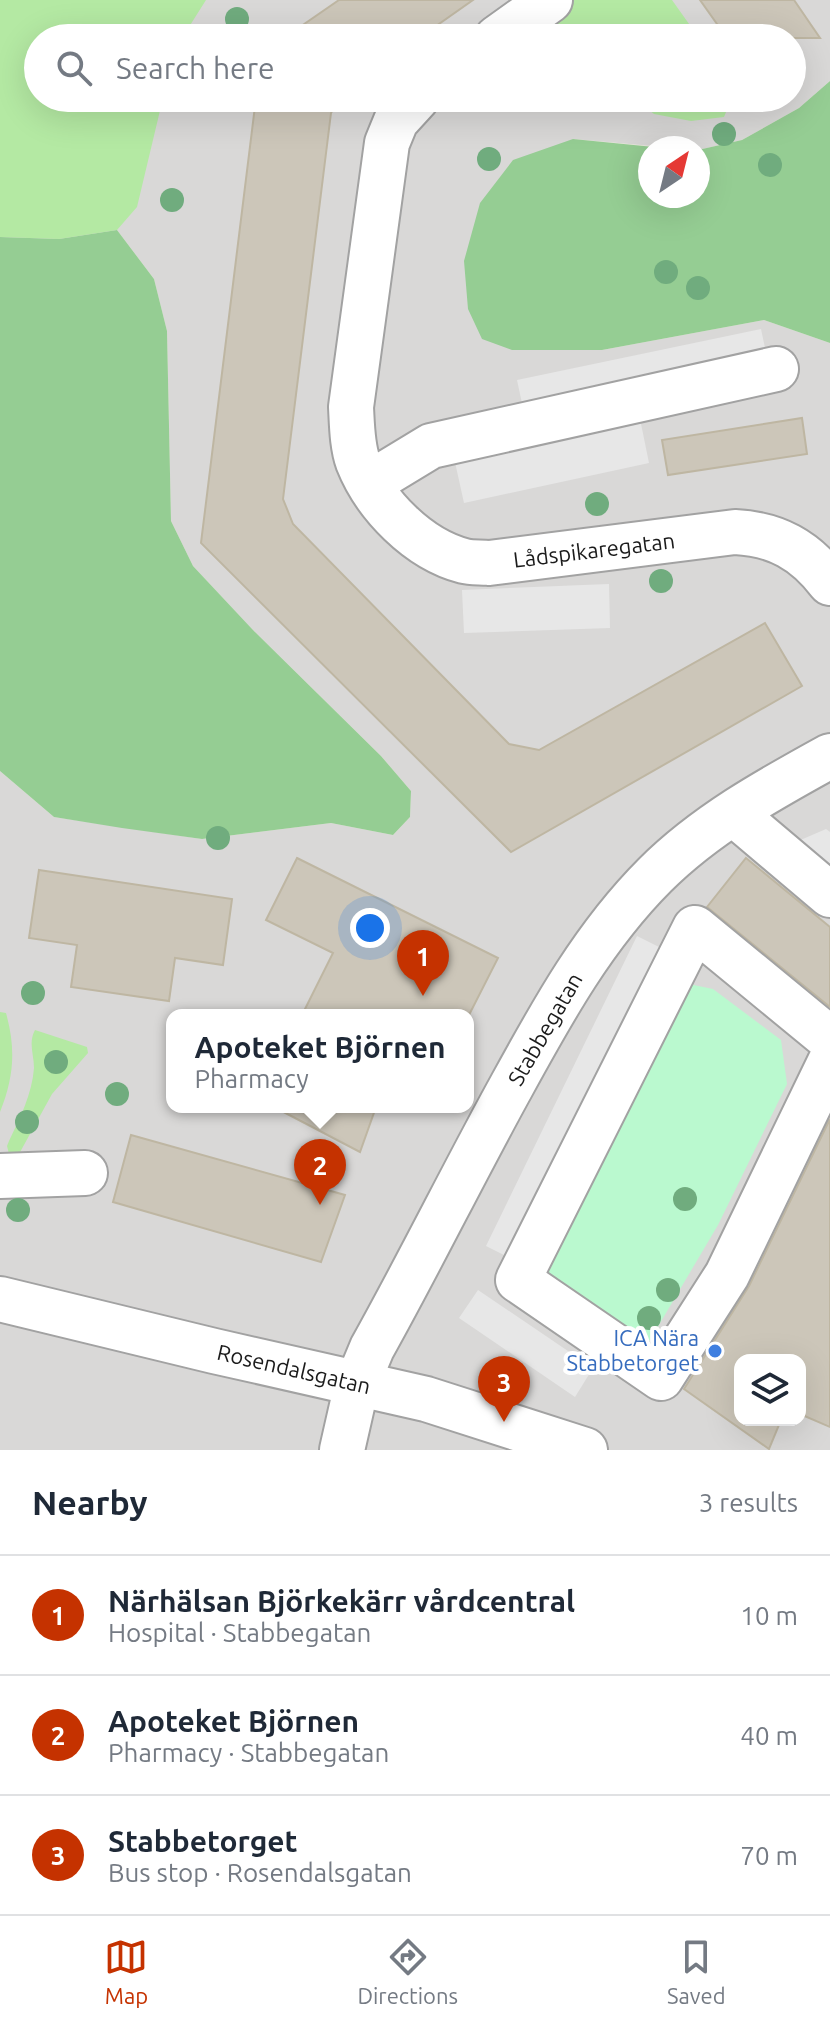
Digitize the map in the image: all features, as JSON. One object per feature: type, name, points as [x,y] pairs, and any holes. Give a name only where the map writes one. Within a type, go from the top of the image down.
[{"type":"street","points":[[517,24],[550,0]]},
{"type":"street","name":"Lådspikaregatan","points":[[404,112],[396,121],[387,143],[351,407],[358,461],[390,512],[411,532],[435,548],[464,561],[503,562],[735,532],[758,533],[784,542],[806,556],[830,583]]},
{"type":"street","points":[[370,483],[431,446],[776,369]]},
{"type":"street","name":"Stabbegatan","points":[[342,1450],[357,1384],[372,1348],[542,1030],[587,956],[607,928],[657,873],[733,813],[830,756]]},
{"type":"street","points":[[733,813],[830,895]]},
{"type":"street","points":[[830,1039],[695,928],[518,1280],[661,1378],[727,1275],[830,1062]]},
{"type":"street","points":[[0,1176],[85,1173]]},
{"type":"street","name":"Rosendalsgatan","points":[[0,1299],[426,1399],[585,1450]]},
{"type":"shaded area","points":[[0,0],[830,0],[830,81],[806,102],[806,24],[24,24],[24,112],[792,112],[742,140],[710,147],[710,136],[638,136],[638,145],[573,139],[602,350],[764,320],[830,343],[830,1450],[0,1450],[0,771],[54,817],[202,839],[331,823],[393,835],[410,817],[411,791],[381,756],[193,566],[171,521],[167,331],[154,279],[117,230],[0,237]]},
{"type":"shaded area","points":[[761,329],[772,381],[638,409],[649,463],[464,503],[453,453],[529,436],[517,380]]},
{"type":"shaded area","points":[[609,584],[610,628],[464,633],[462,590]]},
{"type":"shaded area","points":[[826,829],[830,832],[830,878],[789,845]]},
{"type":"shaded area","points":[[637,936],[671,953],[520,1263],[486,1246]]},
{"type":"shaded area","points":[[478,1290],[593,1368],[575,1397],[459,1318]]},
{"type":"green space","points":[[0,0],[206,0],[191,24],[24,24],[24,112],[160,112],[137,207],[117,230],[59,239],[0,237]]},
{"type":"green space","points":[[574,0],[672,0],[689,24],[544,24]]},
{"type":"green space","points":[[830,81],[830,343],[764,320],[602,350],[512,350],[482,339],[468,309],[464,261],[480,203],[513,160],[573,139],[638,145],[638,208],[710,208],[710,147],[742,140],[792,112],[806,112],[806,102]]},
{"type":"green space","points":[[652,112],[726,112],[724,117],[691,121]]},
{"type":"green space","points":[[117,230],[154,279],[167,331],[171,521],[193,566],[381,756],[411,791],[410,817],[393,835],[331,823],[202,839],[54,817],[0,771],[0,237],[59,239]]},
{"type":"green space","points":[[679,982],[713,989],[781,1040],[787,1084],[718,1225],[640,1357],[526,1275]]},
{"type":"green space","points":[[0,1012],[6,1013],[12,1051],[11,1075],[0,1112]]},
{"type":"green space","points":[[35,1030],[87,1047],[88,1053],[52,1094],[19,1154],[9,1154],[7,1146],[25,1106],[33,1078],[32,1044]]},
{"type":"building","points":[[339,0],[473,0],[439,24],[304,24]]},
{"type":"building","points":[[700,0],[794,0],[820,38],[806,38],[806,24],[717,24]]},
{"type":"building","points":[[254,112],[332,112],[283,499],[293,524],[509,744],[539,750],[765,623],[802,686],[511,852],[201,543]]},
{"type":"building","points":[[802,418],[807,454],[668,475],[662,440]]},
{"type":"building","points":[[297,858],[498,958],[472,1009],[305,1009],[333,953],[266,920]]},
{"type":"building","points":[[746,858],[830,927],[830,1007],[707,907]]},
{"type":"building","points":[[39,870],[232,899],[223,965],[175,958],[169,1001],[71,987],[77,945],[29,938]]},
{"type":"building","points":[[285,1113],[374,1113],[360,1152]]},
{"type":"building","points":[[830,1119],[830,1427],[806,1417],[806,1354],[734,1354],[734,1424],[684,1389],[749,1286]]},
{"type":"building","points":[[131,1135],[345,1195],[321,1262],[113,1202]]},
{"type":"building","points":[[736,1426],[779,1426],[769,1449]]},
{"type":"place","name":"Närhälsan Björkekärr vårdcentral","points":[[423,996]]},
{"type":"place","name":"Apoteket Björnen","points":[[320,1205]]},
{"type":"place","name":"ICA Nära Stabbetorget","points":[[715,1351]]},
{"type":"place","name":"Stabbetorget","points":[[504,1422]]}]
